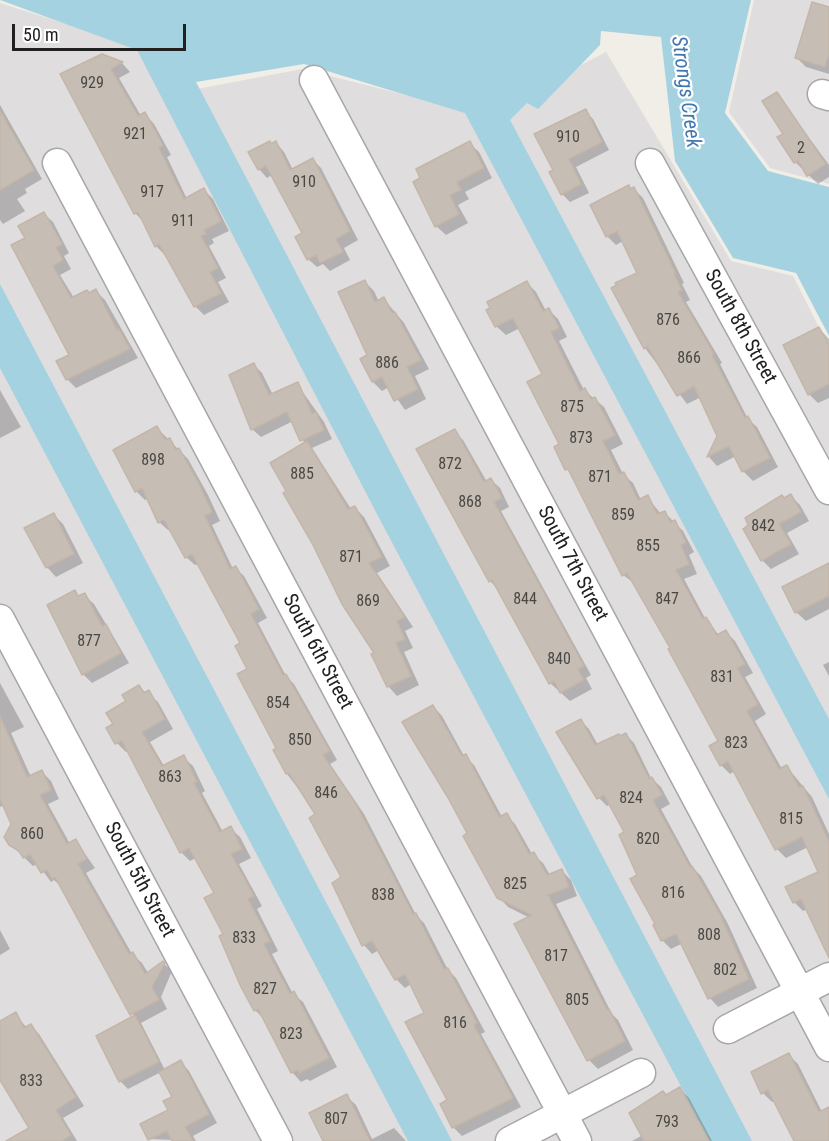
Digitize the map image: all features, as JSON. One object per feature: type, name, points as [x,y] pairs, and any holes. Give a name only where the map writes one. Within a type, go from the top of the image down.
[{"type":"street","name":"South 7th Street","points":[[314,81],[829,1047]]},
{"type":"street","name":"South 6th Street","points":[[57,163],[577,1141]]},
{"type":"street","name":"South 8th Street","points":[[651,163],[829,490]]},
{"type":"street","name":"South 5th Street","points":[[0,619],[278,1141]]},
{"type":"street","points":[[728,1029],[829,977]]},
{"type":"street","points":[[510,1141],[641,1073]]},
{"type":"shaded area","points":[[754,0],[829,0],[829,184],[770,168],[729,112]]},
{"type":"shaded area","points":[[0,3],[133,45],[182,92],[302,69],[486,115],[606,52],[731,261],[793,276],[829,347],[829,1141],[0,1141]]},
{"type":"water","name":"Strongs Creek","points":[[0,0],[751,0],[725,113],[768,171],[829,187],[829,336],[796,273],[733,258],[675,161],[661,37],[601,31],[600,45],[538,109],[527,103],[510,120],[829,719],[829,799],[465,113],[304,64],[196,82],[752,1141],[710,1141],[379,518],[137,50]]},
{"type":"water","points":[[0,284],[452,1141],[408,1141],[0,368]]},
{"type":"building","points":[[812,2],[829,7],[829,54],[825,67],[795,58]]},
{"type":"building","points":[[102,54],[123,62],[111,69],[138,116],[145,112],[163,145],[159,148],[184,199],[204,188],[221,221],[204,230],[206,234],[201,236],[218,268],[210,272],[221,293],[194,307],[159,244],[155,247],[138,212],[134,214],[60,74]]},
{"type":"building","points":[[777,92],[826,164],[807,176],[798,161],[794,163],[777,137],[783,134],[762,101]]},
{"type":"building","points":[[586,109],[602,142],[569,159],[581,184],[561,195],[549,172],[553,170],[534,134]]},
{"type":"building","points":[[0,111],[34,170],[0,190]]},
{"type":"building","points":[[270,141],[271,144],[276,141],[290,170],[313,158],[350,231],[336,239],[343,252],[320,263],[316,255],[307,260],[295,237],[302,233],[266,166],[258,170],[248,152]]},
{"type":"building","points":[[470,141],[484,168],[457,182],[461,190],[450,195],[459,214],[435,227],[413,182],[420,178],[416,169]]},
{"type":"building","points":[[629,185],[630,189],[634,187],[676,274],[674,274],[682,290],[678,292],[714,354],[712,355],[745,418],[748,416],[770,458],[742,472],[729,446],[707,457],[717,436],[694,386],[677,396],[647,346],[644,349],[611,288],[617,285],[615,283],[637,273],[617,231],[606,237],[590,205]]},
{"type":"building","points":[[44,212],[62,244],[56,247],[63,260],[53,266],[71,298],[87,290],[89,293],[96,289],[117,330],[119,329],[130,349],[66,380],[56,361],[69,355],[11,245],[25,238],[18,226]]},
{"type":"building","points":[[365,280],[375,302],[384,297],[392,313],[395,312],[421,360],[407,367],[418,389],[394,401],[382,377],[372,382],[360,359],[367,355],[338,292]]},
{"type":"building","points":[[527,281],[543,311],[549,308],[559,328],[551,332],[580,391],[585,388],[591,399],[595,397],[615,435],[603,441],[619,474],[624,472],[638,500],[648,495],[657,514],[665,511],[670,522],[675,520],[686,543],[681,545],[689,564],[676,570],[703,619],[706,617],[717,635],[726,630],[745,664],[737,668],[758,704],[747,711],[779,769],[787,765],[799,788],[803,786],[829,842],[829,958],[801,899],[793,903],[785,887],[818,872],[802,837],[775,850],[728,761],[720,766],[709,746],[718,741],[668,649],[670,648],[627,573],[622,576],[568,469],[565,470],[554,447],[559,444],[527,382],[542,374],[513,318],[495,327],[486,310],[490,308],[487,302]]},
{"type":"building","points":[[819,327],[829,346],[829,384],[808,395],[783,345]]},
{"type":"building","points":[[254,363],[269,395],[298,382],[312,414],[316,412],[324,430],[300,441],[287,412],[251,430],[229,375]]},
{"type":"building","points":[[157,426],[165,440],[170,438],[176,450],[179,448],[199,484],[212,512],[205,516],[230,569],[236,566],[259,609],[251,614],[283,675],[286,674],[330,751],[323,755],[356,804],[444,969],[448,968],[477,1023],[474,1025],[513,1098],[452,1128],[440,1104],[447,1100],[405,1022],[424,1013],[405,974],[395,980],[372,941],[362,946],[332,883],[341,877],[309,818],[315,814],[289,773],[286,774],[273,750],[276,748],[237,674],[247,669],[235,646],[240,643],[192,554],[185,558],[164,520],[158,523],[142,488],[135,492],[113,450]]},
{"type":"building","points":[[455,429],[484,482],[491,478],[502,498],[494,502],[584,666],[578,669],[584,680],[560,693],[554,681],[549,684],[492,580],[489,582],[416,449]]},
{"type":"building","points":[[307,441],[348,509],[355,506],[382,557],[369,563],[405,617],[397,621],[405,639],[396,643],[411,676],[387,687],[371,654],[374,653],[342,604],[313,545],[283,493],[286,491],[270,463]]},
{"type":"building","points":[[791,494],[801,512],[779,524],[791,544],[761,561],[743,529],[748,525],[745,518],[782,495],[784,498]]},
{"type":"building","points":[[54,513],[74,554],[46,568],[24,528]]},
{"type":"building","points":[[829,563],[829,596],[795,613],[782,587]]},
{"type":"building","points":[[75,590],[78,596],[85,593],[102,626],[106,624],[121,653],[82,675],[47,605]]},
{"type":"building","points":[[139,685],[144,693],[149,690],[165,719],[142,732],[162,766],[184,755],[197,782],[194,783],[220,832],[231,826],[242,849],[231,854],[254,896],[248,899],[270,941],[264,944],[290,994],[294,991],[329,1058],[299,1073],[298,1070],[291,1073],[258,1009],[254,1011],[241,987],[219,936],[223,934],[204,898],[214,893],[189,848],[180,853],[122,741],[115,744],[106,728],[113,724],[106,713],[126,701],[122,695]]},
{"type":"building","points":[[433,705],[462,756],[466,754],[499,817],[507,813],[529,854],[534,852],[547,875],[562,869],[569,887],[548,895],[625,1041],[587,1061],[514,924],[532,915],[497,898],[463,836],[467,833],[402,722]]},
{"type":"building","points":[[0,716],[27,777],[42,770],[51,790],[40,795],[67,844],[76,839],[87,859],[78,864],[129,954],[133,952],[145,974],[163,961],[165,963],[152,987],[159,1000],[130,1015],[55,877],[52,879],[47,870],[41,873],[30,854],[23,858],[4,837],[11,824],[0,799]]},
{"type":"building","points":[[581,719],[595,745],[626,733],[649,779],[652,777],[662,795],[653,800],[690,867],[692,866],[720,914],[749,979],[708,999],[676,934],[661,941],[653,925],[655,924],[630,879],[637,875],[619,835],[624,832],[604,795],[597,799],[556,732]]},
{"type":"building","points":[[16,1012],[24,1028],[31,1024],[76,1097],[56,1110],[71,1135],[62,1141],[6,1141],[29,1128],[0,1080],[0,1021]]},
{"type":"building","points":[[135,1015],[159,1062],[119,1082],[96,1036]]},
{"type":"building","points":[[789,1053],[819,1112],[829,1107],[829,1141],[794,1141],[768,1090],[761,1094],[751,1072]]},
{"type":"building","points":[[181,1060],[209,1114],[185,1127],[193,1141],[172,1141],[167,1131],[148,1140],[140,1124],[168,1110],[163,1101],[172,1097],[159,1072]]},
{"type":"building","points":[[680,1087],[709,1141],[644,1141],[629,1113],[663,1091],[666,1095]]},
{"type":"building","points":[[347,1094],[370,1141],[323,1141],[309,1113]]}]
